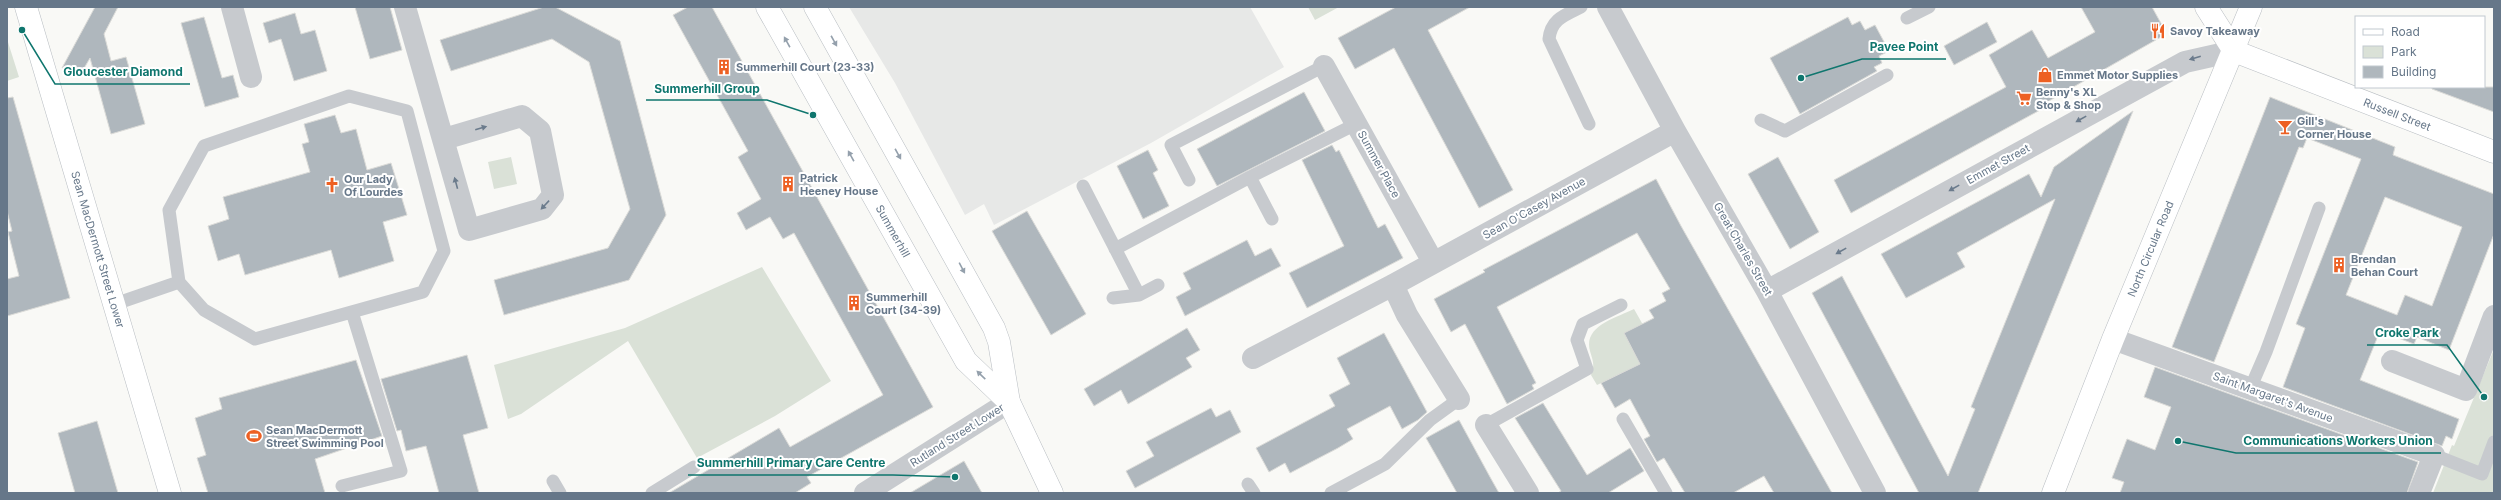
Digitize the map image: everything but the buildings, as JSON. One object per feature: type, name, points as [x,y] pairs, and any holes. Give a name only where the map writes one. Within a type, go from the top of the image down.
[{"type":"main road","name":"Sean MacDermott Street Lower","points":[[26,7],[170,493]]},
{"type":"main road","name":"Summerhill","points":[[767,7],[966,360],[1009,402]]},
{"type":"main road","name":"Summerhill","points":[[815,7],[994,328],[999,342],[1009,402],[1052,493]]},
{"type":"main road","points":[[2206,7],[2234,51]]},
{"type":"main road","name":"North Circular Road","points":[[2053,493],[2113,339],[2252,7]]},
{"type":"main road","name":"Russell Street","points":[[2234,51],[2494,152]]},
{"type":"street","points":[[232,7],[251,78]]},
{"type":"street","points":[[405,7],[444,138],[469,230],[542,210],[553,195],[540,131],[522,116],[444,138]]},
{"type":"street","name":"Great Charles Street","points":[[1608,7],[1675,131],[1767,291],[1875,493]]},
{"type":"street","name":"Emmet Street","points":[[1767,291],[2185,62],[2234,51]]},
{"type":"street","name":"Summer Place","points":[[1324,66],[1433,262]]},
{"type":"street","name":"Sean O'Casey Avenue","points":[[1253,358],[1393,285],[1675,131]]},
{"type":"street","points":[[1393,285],[1407,315],[1459,399]]},
{"type":"street","points":[[2392,361],[2466,390],[2494,316]]},
{"type":"street","name":"Saint Margaret's Avenue","points":[[2113,339],[2434,455]]},
{"type":"street","name":"Rutland Street Lower","points":[[865,493],[1009,402]]},
{"type":"street","points":[[1486,425],[1528,493]]},
{"type":"street","points":[[2419,493],[2434,455]]},
{"type":"lane","points":[[1581,7],[1557,18],[1550,30],[1549,39],[1589,124]]},
{"type":"lane","points":[[1907,18],[1929,7]]},
{"type":"lane","points":[[1189,180],[1171,145],[1324,66]]},
{"type":"lane","points":[[1761,120],[1785,131],[1887,75]]},
{"type":"lane","points":[[349,96],[407,111],[444,251],[423,292],[255,339],[204,310],[179,282],[169,210],[204,146],[349,96]]},
{"type":"lane","points":[[1114,249],[1250,177],[1356,124]]},
{"type":"lane","points":[[1250,177],[1272,219]]},
{"type":"lane","points":[[1083,186],[1114,249],[1139,295]]},
{"type":"lane","points":[[2250,389],[2266,352],[2319,208]]},
{"type":"lane","points":[[115,304],[179,282]]},
{"type":"lane","points":[[1113,298],[1139,295],[1158,285]]},
{"type":"lane","points":[[1486,425],[1587,368],[1577,340],[1583,324],[1621,305]]},
{"type":"lane","points":[[342,486],[401,471],[352,312]]},
{"type":"lane","points":[[1331,493],[1385,464],[1430,420],[1459,399]]},
{"type":"lane","points":[[1623,419],[1666,493]]},
{"type":"lane","points":[[2434,455],[2482,474],[2494,442]]},
{"type":"lane","points":[[652,493],[694,467]]},
{"type":"lane","points":[[553,481],[560,493]]},
{"type":"shaded area","points":[[849,7],[1250,7],[1284,67],[1151,143],[994,225],[984,204],[965,215],[895,83]]},
{"type":"green space","points":[[1308,7],[1339,7],[1315,20]]},
{"type":"green space","points":[[7,39],[19,77],[7,81]]},
{"type":"green space","points":[[511,157],[517,184],[494,189],[488,162]]},
{"type":"green space","points":[[762,267],[831,381],[775,416],[697,458],[628,341],[521,414],[508,419],[494,365],[625,328]]},
{"type":"green space","points":[[1634,309],[1655,346],[1649,360],[1597,385],[1591,375],[1593,363],[1589,342],[1591,335],[1603,324]]},
{"type":"green space","points":[[2494,349],[2494,493],[2433,493],[2452,445],[2454,446]]},
{"type":"place","name":"Gloucester Diamond","points":[[22,30]]},
{"type":"place","name":"Savoy Takeaway","points":[[2158,31]]},
{"type":"place","name":"Summerhill Court (23-33)","points":[[724,67]]},
{"type":"place","name":"Emmet Motor Supplies","points":[[2045,75]]},
{"type":"place","name":"Pavee Point","points":[[1801,78]]},
{"type":"place","name":"Benny's XL Stop & Shop","points":[[2024,98]]},
{"type":"place","name":"Summerhill Group","points":[[813,115]]},
{"type":"place","name":"Gill's Corner House","points":[[2285,127]]},
{"type":"place","name":"Patrick Heeney House","points":[[788,184]]},
{"type":"place","name":"Our Lady Of Lourdes","points":[[332,185]]},
{"type":"place","name":"Brendan Behan Court","points":[[2339,265]]},
{"type":"place","name":"Summerhill Court (34-39)","points":[[854,303]]},
{"type":"place","name":"Croke Park","points":[[2484,397]]},
{"type":"place","name":"Sean MacDermott Street Swimming Pool","points":[[254,436]]},
{"type":"place","name":"Communications Workers Union","points":[[2178,441]]},
{"type":"place","name":"Summerhill Primary Care Centre","points":[[955,477]]}]
